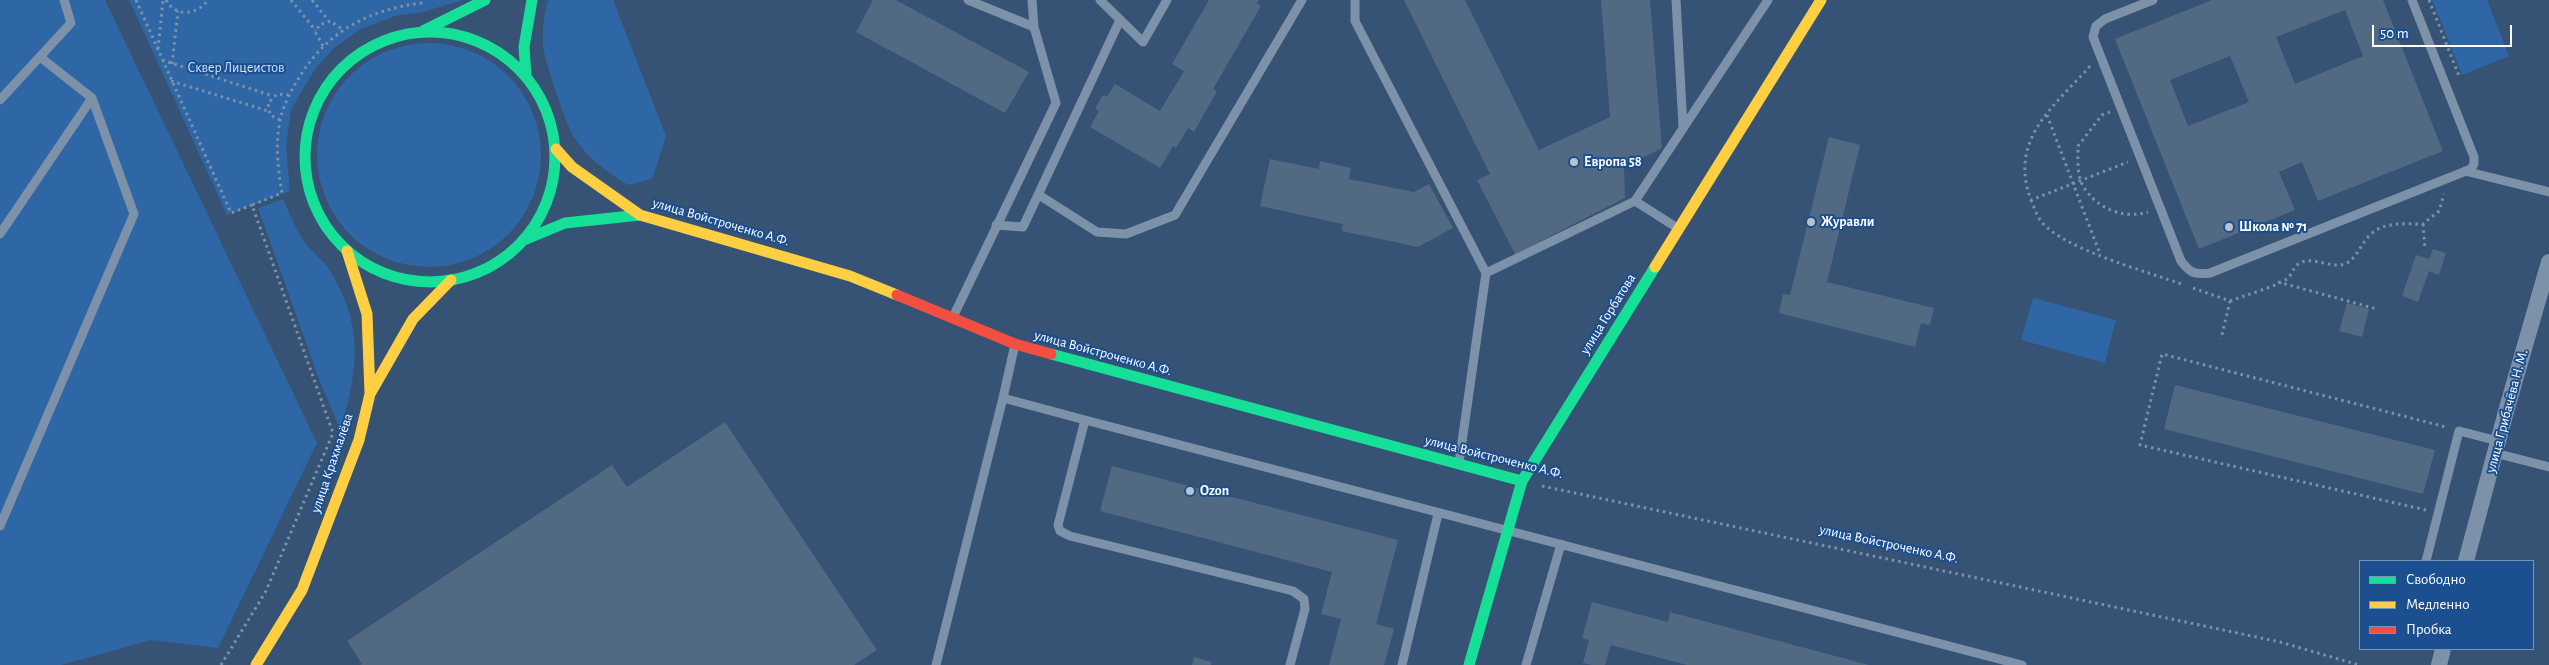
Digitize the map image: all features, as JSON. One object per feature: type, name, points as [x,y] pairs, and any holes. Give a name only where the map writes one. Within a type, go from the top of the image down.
[{"type":"main road","name":"улица Крахмалёва","points":[[424,31],[485,0]]},
{"type":"main road","name":"улица Горбатова","points":[[1469,665],[1506,531],[1522,481],[1821,0]]},
{"type":"main road","points":[[526,76],[524,47],[531,1]]},
{"type":"main road","name":"улица Крахмалёва","points":[[424,31],[462,35],[489,45],[526,76],[547,110],[556,149],[554,180],[544,210],[524,240],[491,267],[451,280],[423,282],[396,278],[370,267],[347,251],[324,224],[312,198],[305,170],[305,141],[312,113],[326,87],[344,65],[360,53],[395,36],[424,31]]},
{"type":"main road","points":[[556,149],[572,167],[640,215]]},
{"type":"main road","points":[[524,240],[565,223],[640,215]]},
{"type":"main road","name":"улица Войстроченко А.Ф.","points":[[640,215],[850,276],[1015,344],[1522,481]]},
{"type":"main road","points":[[347,251],[367,314],[370,394]]},
{"type":"main road","name":"улица Крахмалёва","points":[[256,665],[302,590],[359,440],[370,394],[414,319],[430,299],[451,280]]},
{"type":"street","name":"улица Грибачёва Н. М.","points":[[2466,560],[2496,447],[2549,262]]},
{"type":"street","points":[[2439,665],[2443,650]]},
{"type":"lane","points":[[0,100],[71,23],[64,0]]},
{"type":"lane","points":[[968,0],[1034,27]]},
{"type":"lane","points":[[953,317],[1056,103],[1034,27],[1032,0]]},
{"type":"lane","points":[[1100,0],[1142,42],[1168,0]]},
{"type":"lane","points":[[1039,195],[1097,232],[1126,234],[1175,215],[1302,0]]},
{"type":"lane","points":[[1355,0],[1355,22],[1486,274],[1459,465]]},
{"type":"lane","points":[[1676,0],[1684,127]]},
{"type":"lane","points":[[1486,274],[1634,200],[1768,0]]},
{"type":"lane","points":[[2153,0],[2105,19],[2096,26],[2093,37],[2182,261],[2188,271],[2198,275],[2210,273],[2471,169],[2474,164],[2474,157],[2412,0]]},
{"type":"lane","points":[[996,225],[1023,227],[1120,20]]},
{"type":"lane","points":[[0,526],[134,214],[92,98],[40,57]]},
{"type":"lane","points":[[0,234],[92,98]]},
{"type":"lane","points":[[2464,171],[2549,192]]},
{"type":"lane","points":[[1634,200],[1679,229]]},
{"type":"lane","points":[[936,665],[1015,344]]},
{"type":"lane","points":[[1003,398],[1438,514],[1561,544],[2022,665]]},
{"type":"lane","points":[[1085,420],[1058,525],[1060,531],[1070,536],[1293,590],[1304,599],[1305,610],[1290,665]]},
{"type":"lane","points":[[2426,560],[2459,430],[2496,447],[2549,467]]},
{"type":"lane","points":[[1402,665],[1438,514]]},
{"type":"lane","points":[[1526,665],[1561,544]]},
{"type":"path","points":[[136,0],[161,60],[231,213],[282,193],[278,161],[280,120],[289,95],[306,66],[322,46],[342,29],[364,17],[397,6],[421,3],[422,0]]},
{"type":"path","points":[[158,52],[165,0]]},
{"type":"path","points":[[165,0],[178,11],[188,13],[196,11],[208,0]]},
{"type":"path","points":[[291,0],[316,32]]},
{"type":"path","points":[[312,0],[329,21]]},
{"type":"path","points":[[397,0],[397,6]]},
{"type":"path","points":[[172,64],[178,11]]},
{"type":"path","points":[[322,46],[316,38],[316,32],[322,23],[334,22],[342,29]]},
{"type":"path","points":[[2100,55],[2034,129],[2025,155],[2025,184],[2041,220],[2058,236],[2100,255],[2230,301],[2288,278],[2294,267],[2302,262],[2319,261],[2333,265],[2346,263],[2361,250],[2369,235],[2387,224],[2423,224],[2439,211],[2448,178]]},
{"type":"path","points":[[161,60],[273,96]]},
{"type":"path","points":[[170,80],[268,111],[273,117],[280,120]]},
{"type":"path","points":[[268,111],[268,102],[273,96],[281,93],[289,95]]},
{"type":"path","points":[[2120,107],[2102,115],[2078,146],[2081,180],[2091,197],[2105,207],[2120,214],[2141,214],[2160,208]]},
{"type":"path","points":[[2047,115],[2100,255]]},
{"type":"path","points":[[2031,200],[2140,157]]},
{"type":"path","points":[[221,665],[266,591],[333,433],[252,205]]},
{"type":"path","points":[[2423,224],[2424,248]]},
{"type":"path","points":[[2278,282],[2377,309]]},
{"type":"path","points":[[2221,339],[2230,301]]},
{"type":"path","points":[[2438,513],[2140,445],[2162,354],[2459,430]]},
{"type":"path","name":"улица Войстроченко А.Ф.","points":[[1522,481],[2280,642],[2359,665]]},
{"type":"green space","points":[[0,0],[105,0],[317,443],[218,648],[151,640],[61,665],[0,665]]},
{"type":"green space","name":"Сквер Лицеистов","points":[[129,0],[463,0],[423,12],[395,16],[361,29],[334,48],[313,72],[291,110],[286,145],[290,191],[227,215]]},
{"type":"green space","points":[[548,0],[613,0],[666,136],[652,179],[628,185],[598,164],[585,152],[574,137],[561,106],[544,53],[543,29]]},
{"type":"green space","points":[[2432,0],[2487,0],[2509,56],[2462,75]]},
{"type":"green space","points":[[418,43],[440,43],[472,51],[482,56],[500,68],[516,84],[533,112],[539,133],[541,155],[539,177],[533,198],[516,226],[500,242],[472,259],[440,267],[418,267],[386,259],[376,254],[358,242],[342,226],[325,198],[317,166],[317,144],[325,112],[330,102],[342,84],[358,68],[386,51]]},
{"type":"green space","points":[[283,199],[303,240],[328,268],[340,288],[353,327],[354,367],[340,429],[319,379],[258,208]]},
{"type":"green space","points":[[2033,298],[2116,320],[2105,363],[2021,340]]},
{"type":"building","points":[[873,0],[896,0],[1029,72],[1005,113],[856,32]]},
{"type":"building","points":[[1209,0],[1259,0],[1257,3],[1261,6],[1213,89],[1217,91],[1194,132],[1188,128],[1176,148],[1173,146],[1160,168],[1090,127],[1099,111],[1095,109],[1103,95],[1107,97],[1115,84],[1160,111],[1184,71],[1172,64]]},
{"type":"building","points":[[1404,0],[1465,0],[1539,150],[1610,117],[1601,0],[1650,0],[1662,148],[1624,167],[1625,198],[1515,254],[1477,180],[1490,174]]},
{"type":"building","points":[[2212,0],[2383,0],[2443,151],[2318,201],[2302,162],[2279,172],[2295,210],[2199,249],[2115,39]],"holes":[[[2345,10],[2363,56],[2295,84],[2276,37]],[[2230,56],[2249,102],[2188,126],[2170,80]]]},
{"type":"building","points":[[1829,137],[1860,145],[1827,282],[1934,308],[1930,325],[1921,323],[1915,347],[1779,313],[1783,294],[1790,295]]},
{"type":"building","points":[[1270,159],[1319,169],[1320,161],[1351,168],[1349,179],[1414,192],[1429,184],[1453,228],[1418,247],[1342,231],[1343,224],[1260,206]]},
{"type":"building","points":[[2433,249],[2446,253],[2439,275],[2429,271],[2418,302],[2402,296],[2416,255],[2429,259]]},
{"type":"building","points":[[2347,303],[2369,309],[2362,337],[2339,331]]},
{"type":"building","points":[[2175,385],[2435,450],[2423,494],[2164,429]]},
{"type":"building","points":[[725,422],[877,650],[854,665],[360,665],[362,664],[347,641],[612,465],[627,487]]},
{"type":"building","points":[[1112,466],[1398,540],[1376,624],[1394,629],[1384,665],[1329,665],[1341,619],[1321,614],[1332,572],[1100,511]]},
{"type":"building","points":[[1592,602],[1668,622],[1670,612],[1869,665],[1687,665],[1611,645],[1605,665],[1583,663],[1589,640],[1582,638]]},
{"type":"building","points":[[1194,657],[1212,662],[1211,665],[1192,665]]},
{"type":"traffic: fast","points":[[423,31],[485,0]]},
{"type":"traffic: fast","points":[[526,76],[524,47],[532,0]]},
{"type":"traffic: fast","points":[[430,32],[466,37],[489,47],[509,60],[527,78],[540,98],[550,121],[555,157],[550,193],[540,216],[527,236],[509,254],[489,267],[466,277],[430,282],[394,277],[371,267],[351,254],[333,236],[320,216],[310,193],[305,157],[310,121],[320,98],[333,78],[351,60],[371,47],[394,37],[430,32]]},
{"type":"traffic: fast","points":[[524,240],[565,223],[640,215]]},
{"type":"traffic: fast","points":[[1469,665],[1522,481],[1655,267]]},
{"type":"traffic: fast","points":[[1051,354],[1522,481]]},
{"type":"traffic: slow","points":[[1655,267],[1821,0]]},
{"type":"traffic: slow","points":[[556,149],[572,167],[640,215],[850,276],[897,295]]},
{"type":"traffic: slow","points":[[347,251],[367,314],[370,393]]},
{"type":"traffic: slow","points":[[256,665],[302,590],[359,440],[370,394],[413,319],[451,280]]},
{"type":"traffic: jam","points":[[897,295],[1015,344],[1051,354]]},
{"type":"place","name":"Европа 58","points":[[1574,162]]},
{"type":"place","name":"Журавли","points":[[1811,222]]},
{"type":"place","name":"Школа № 71","points":[[2229,227]]},
{"type":"place","name":"Ozon","points":[[1190,491]]}]
